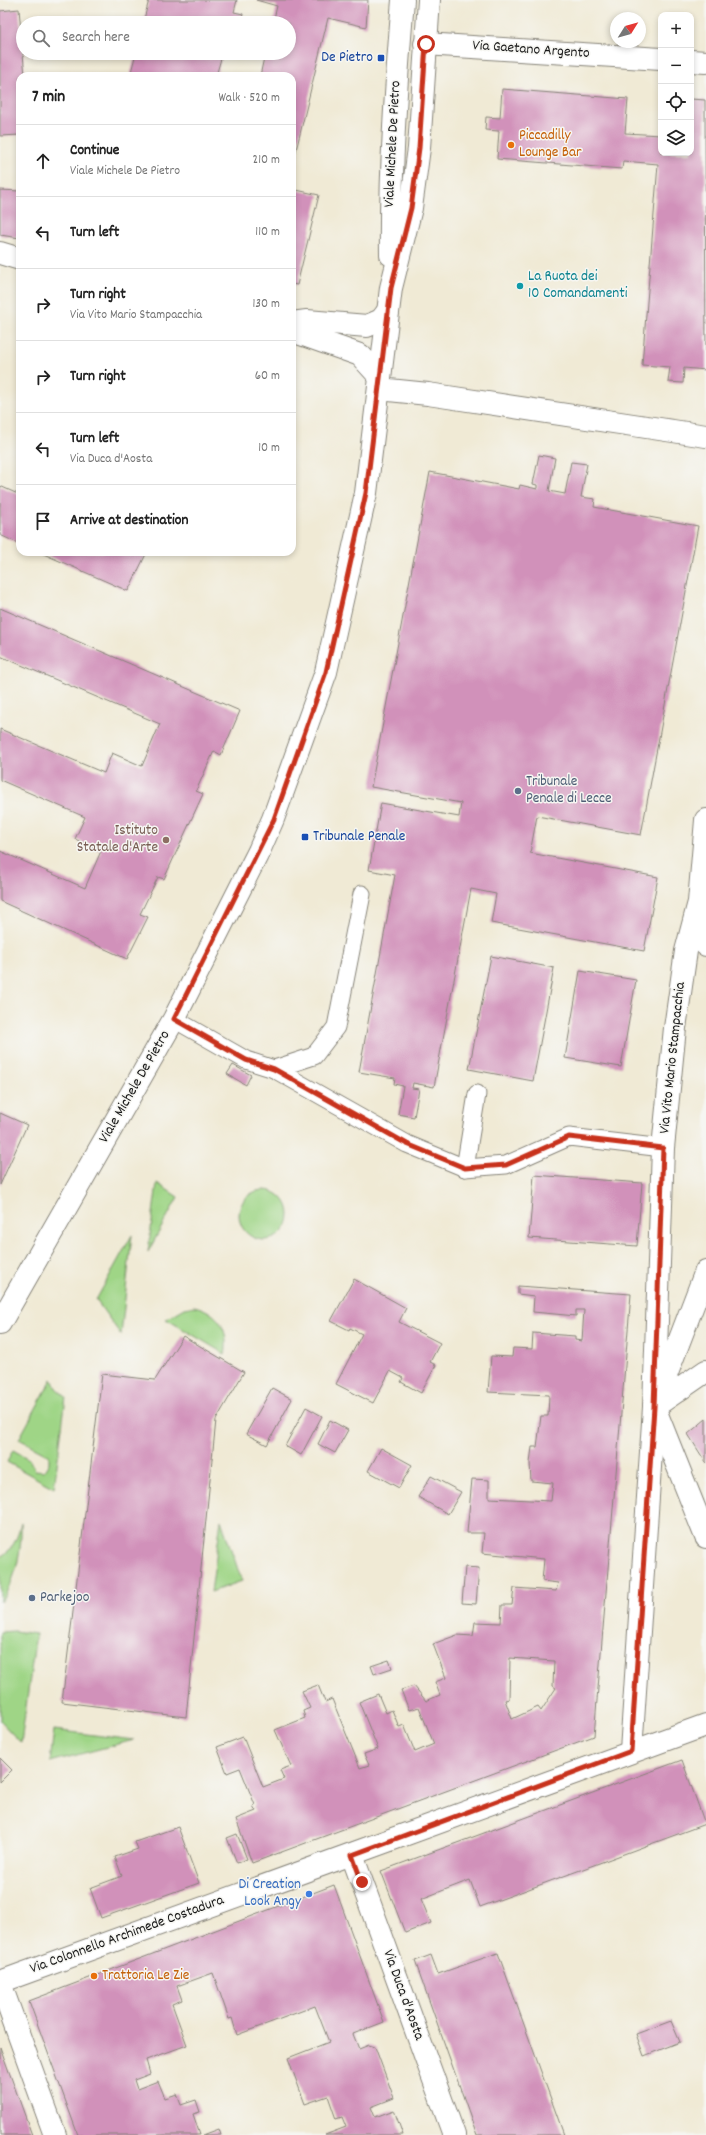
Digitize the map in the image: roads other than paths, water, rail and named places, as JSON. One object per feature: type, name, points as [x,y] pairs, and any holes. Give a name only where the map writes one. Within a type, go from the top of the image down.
[{"type":"street","name":"Viale Michele De Pietro","points":[[391,288],[390,208],[396,85],[403,0]]},
{"type":"street","name":"Viale Michele De Pietro","points":[[0,1323],[174,1019],[274,819],[326,672],[366,493],[391,288],[413,193],[419,148],[429,0]]},
{"type":"street","name":"Via Gaetano Argento","points":[[426,44],[658,59]]},
{"type":"street","points":[[694,61],[706,62]]},
{"type":"street","points":[[0,252],[16,258]]},
{"type":"street","points":[[296,322],[307,321],[367,326],[381,320],[388,311]]},
{"type":"street","points":[[296,332],[360,355],[380,383],[436,395],[706,436]]},
{"type":"street","name":"Via Vito Mario Stampacchia","points":[[631,1751],[654,1407],[663,1148],[675,1028],[686,951],[699,902],[706,820]]},
{"type":"street","name":"Via Vito Mario Stampacchia","points":[[699,902],[706,945]]},
{"type":"street","name":"Via Vito Mario Stampacchia","points":[[704,1523],[654,1407],[706,1271]]},
{"type":"street","points":[[654,1407],[706,1371]]},
{"type":"street","name":"Via Colonnello Archimede Costadura","points":[[0,1982],[352,1855],[631,1751],[706,1725]]},
{"type":"street","name":"Via Duca d'Aosta","points":[[352,1855],[454,2135]]},
{"type":"street","points":[[0,1982],[55,2135]]},
{"type":"lane","points":[[274,1069],[314,1056],[336,1027],[362,894]]},
{"type":"lane","points":[[174,1019],[246,1060],[274,1069],[407,1144],[465,1168],[506,1165],[569,1137],[663,1148]]},
{"type":"lane","points":[[465,1168],[477,1094]]},
{"type":"place","name":"De Pietro","points":[[381,58]]},
{"type":"place","name":"Piccadilly Lounge Bar","points":[[511,145]]},
{"type":"place","name":"La Ruota dei 10 Comandamenti","points":[[520,286]]},
{"type":"place","name":"Tribunale Penale di Lecce","points":[[518,791]]},
{"type":"place","name":"Tribunale Penale","points":[[305,837]]},
{"type":"place","name":"Istituto Statale d'Arte","points":[[166,840]]},
{"type":"place","name":"Parkejoo","points":[[32,1598]]},
{"type":"place","name":"Di Creation Look Angy","points":[[309,1894]]},
{"type":"place","name":"Trattoria Le Zie","points":[[94,1976]]}]
